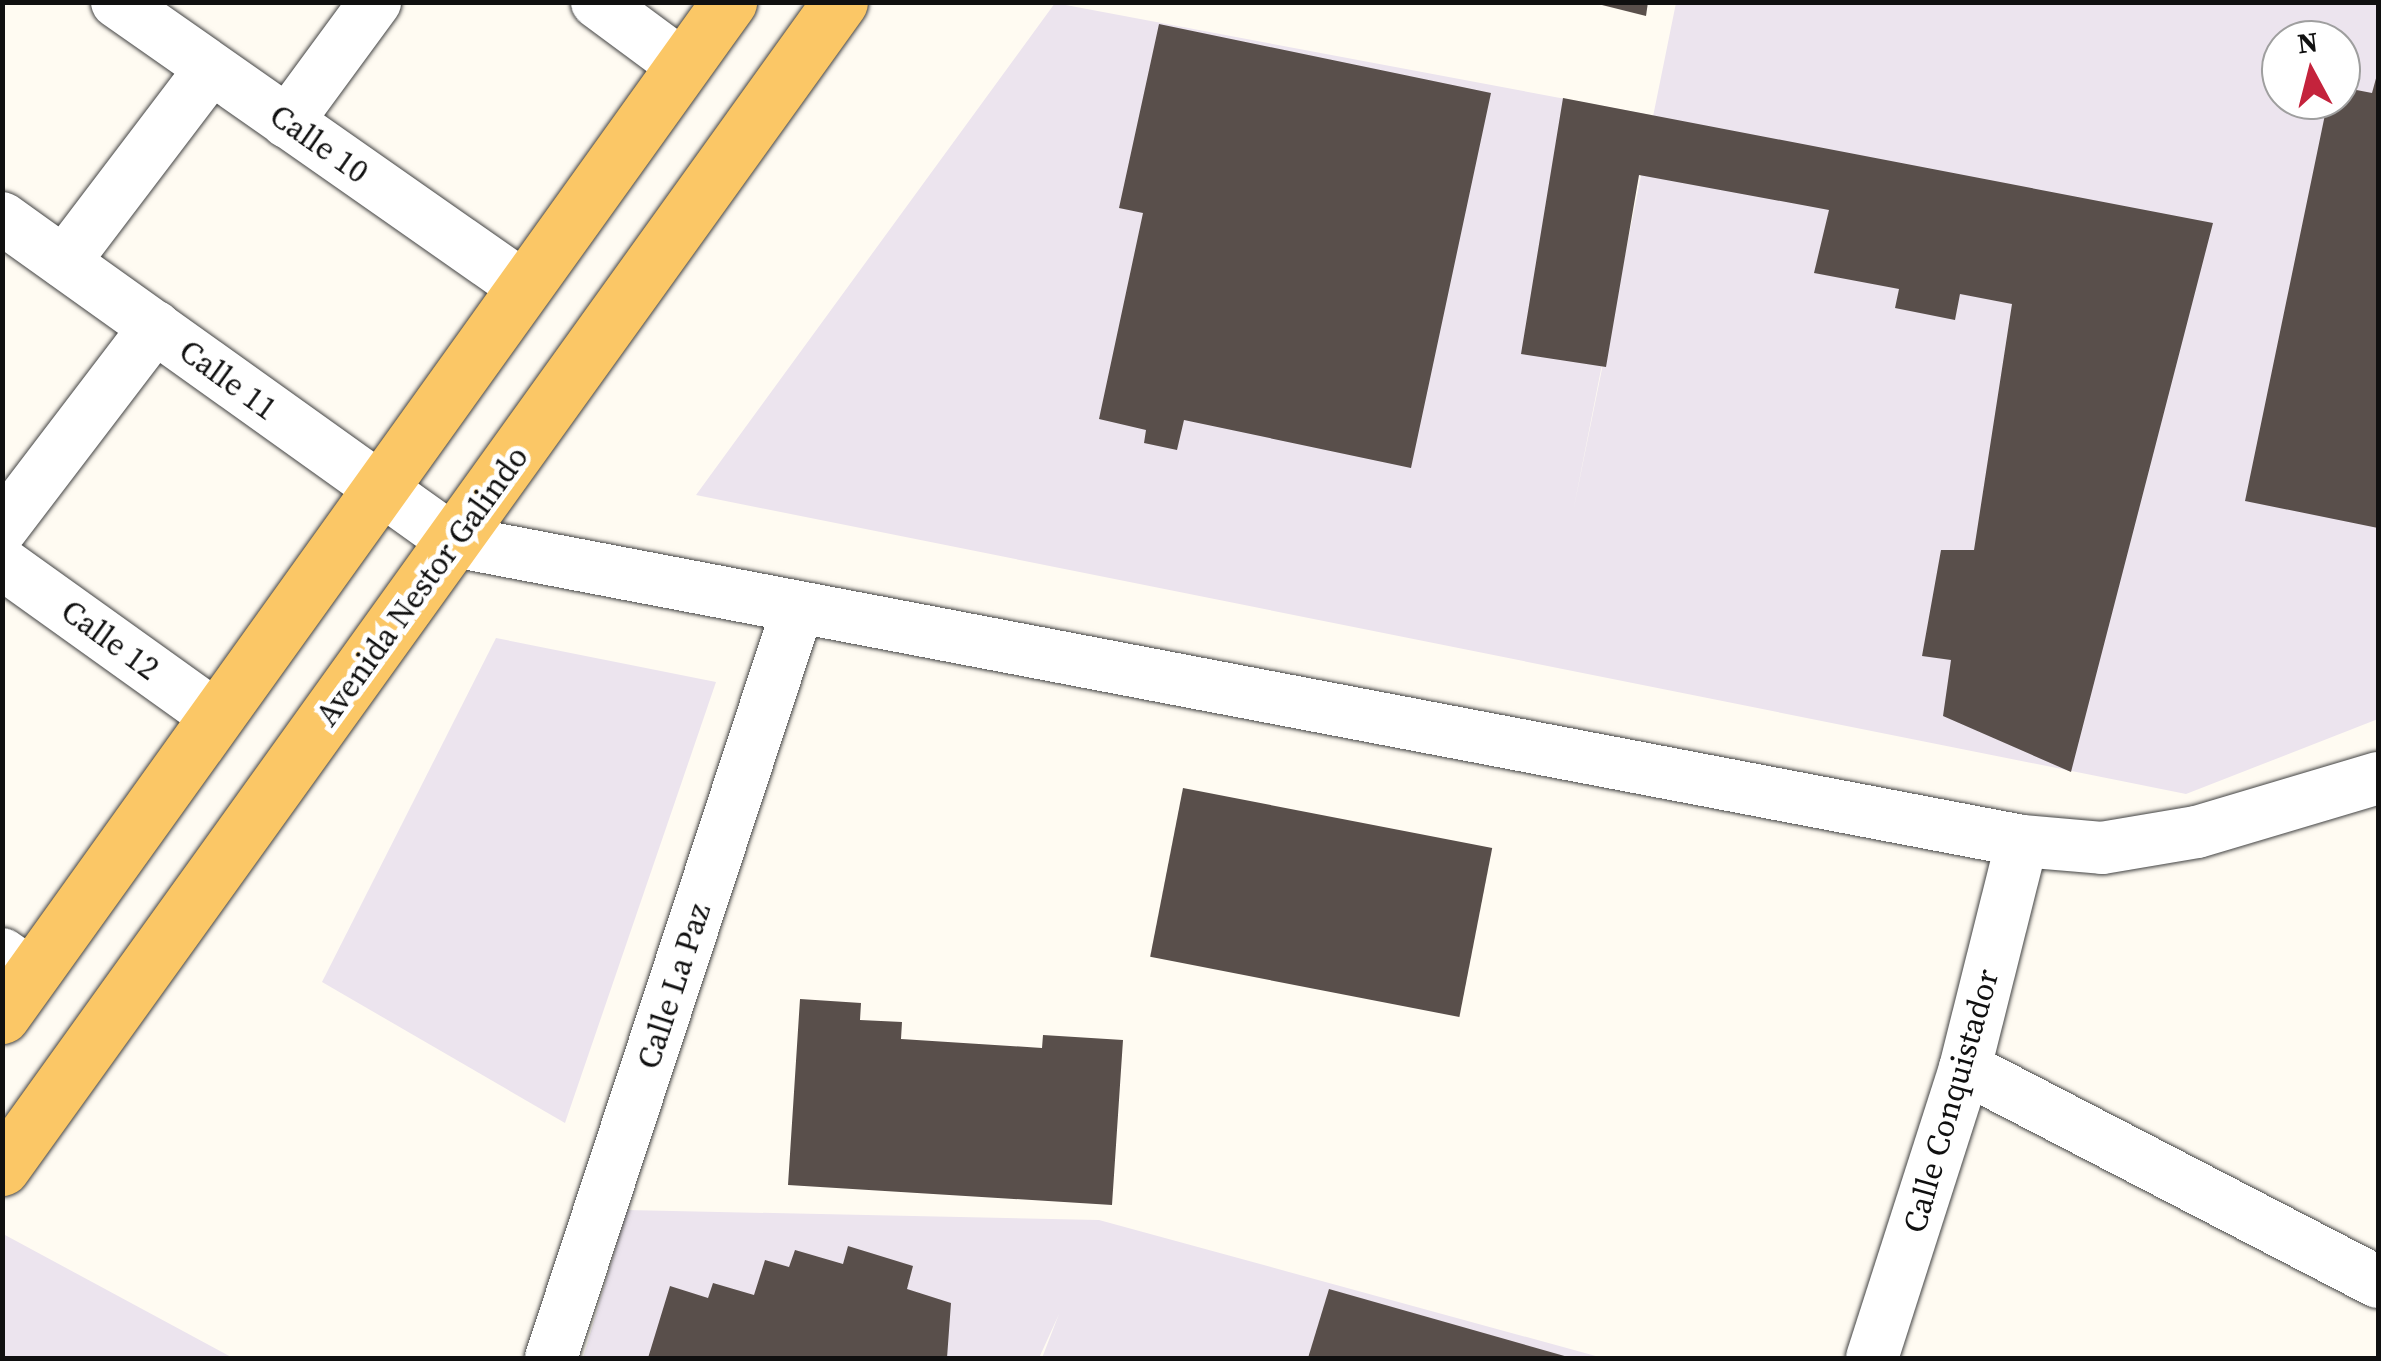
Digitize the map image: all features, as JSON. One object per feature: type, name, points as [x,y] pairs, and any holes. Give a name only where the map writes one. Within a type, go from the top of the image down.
[{"type":"main road","points":[[12,982],[217,717],[378,486],[729,2]]},
{"type":"main road","name":"Avenida Nestor Galindo","points":[[2,1168],[840,2]]},
{"type":"street","name":"Calle 10","points":[[117,2],[522,286]]},
{"type":"street","points":[[287,122],[375,2]]},
{"type":"street","points":[[597,2],[682,66]]},
{"type":"street","points":[[64,262],[211,68]]},
{"type":"street","name":"Calle 11","points":[[2,218],[454,542]]},
{"type":"street","points":[[2,528],[155,327]]},
{"type":"street","points":[[454,542],[796,614],[2022,841],[2102,848],[2198,832],[2378,778]]},
{"type":"street","name":"Calle 12","points":[[2,563],[217,717]]},
{"type":"street","name":"Calle La Paz","points":[[551,1358],[796,614]]},
{"type":"street","name":"Calle Conquistador","points":[[1872,1358],[1965,1068],[2022,841]]},
{"type":"street","points":[[1965,1068],[2378,1282]]},
{"type":"shaded area","points":[[1055,3],[1651,115],[1573,512],[1676,3],[2378,3],[2378,719],[2186,794],[696,495]]},
{"type":"shaded area","points":[[496,638],[716,682],[565,1123],[322,982]]},
{"type":"shaded area","points":[[627,1210],[1099,1220],[1603,1358],[1042,1358],[1059,1314],[1039,1358],[583,1358]]},
{"type":"shaded area","points":[[5,1235],[233,1358],[3,1358]]},
{"type":"building","points":[[1590,2],[1648,2],[1646,16]]},
{"type":"building","points":[[1159,24],[1491,93],[1411,468],[1184,420],[1177,450],[1144,443],[1146,430],[1099,419],[1143,213],[1119,208]]},
{"type":"building","points":[[2378,71],[2378,528],[2245,501],[2324,120],[2361,120],[2361,91],[2372,93]]},
{"type":"building","points":[[1563,98],[2213,223],[2071,772],[1943,716],[1951,660],[1922,656],[1941,550],[1974,550],[2012,304],[1960,294],[1955,320],[1895,308],[1899,289],[1814,273],[1829,210],[1639,175],[1606,367],[1521,354]]},
{"type":"building","points":[[1183,788],[1492,848],[1459,1017],[1150,957]]},
{"type":"building","points":[[800,999],[861,1003],[860,1020],[902,1022],[901,1039],[1042,1048],[1043,1035],[1123,1040],[1112,1205],[788,1185]]},
{"type":"building","points":[[848,1246],[913,1266],[907,1289],[951,1303],[947,1358],[648,1358],[670,1286],[708,1298],[713,1283],[754,1295],[765,1260],[789,1267],[795,1250],[843,1264]]},
{"type":"building","points":[[1329,1289],[1568,1357],[1568,1358],[1308,1358]]}]
